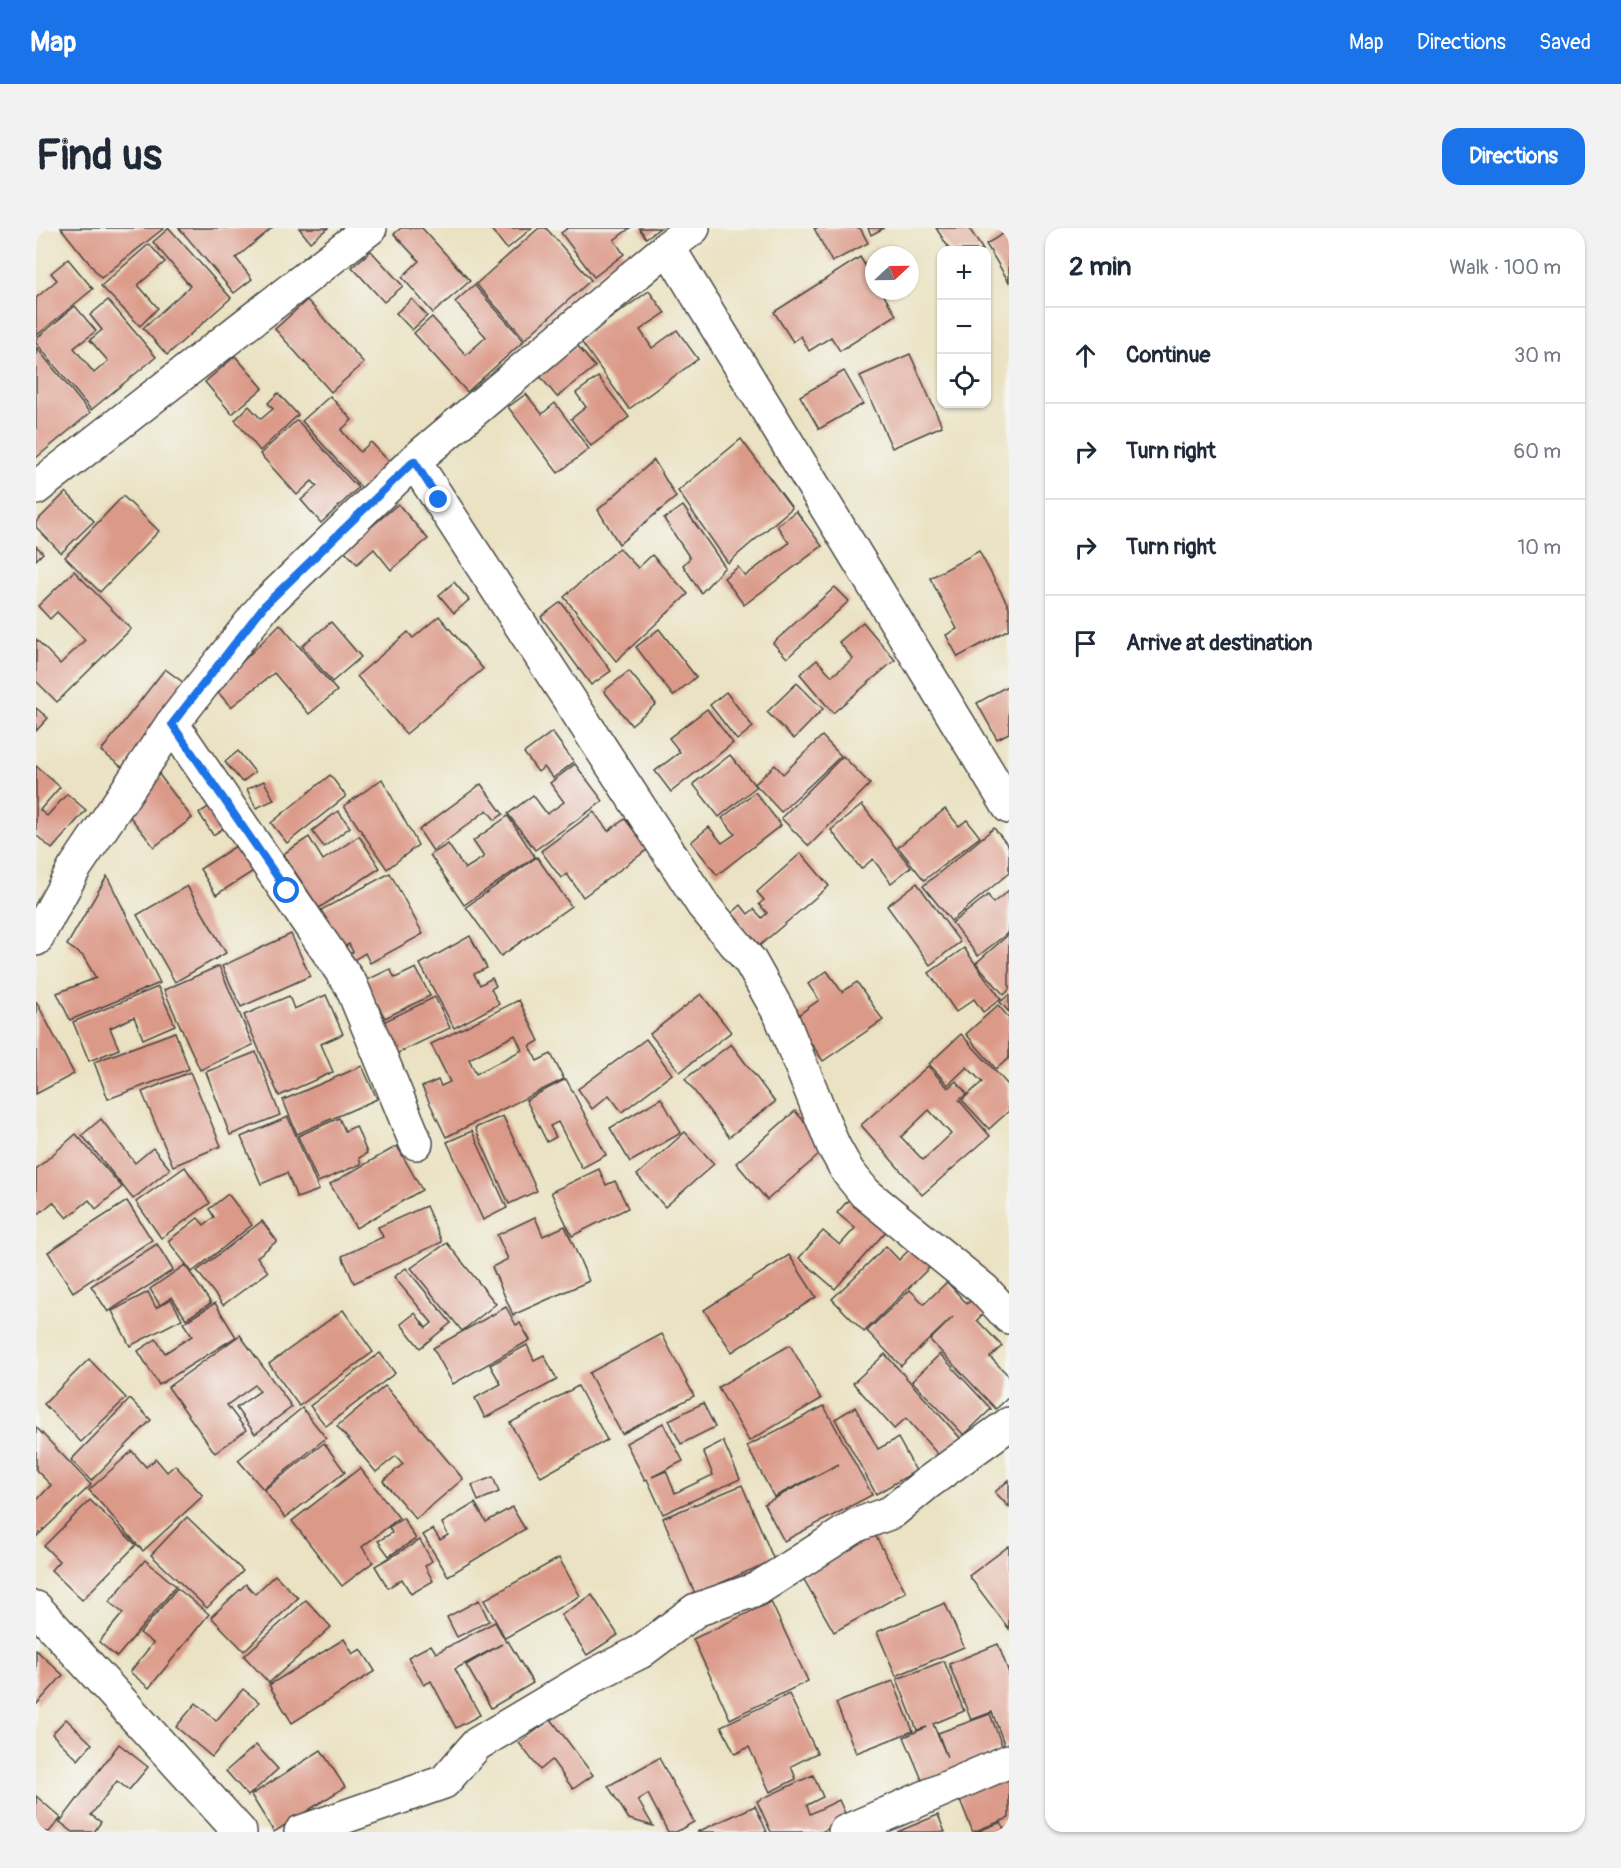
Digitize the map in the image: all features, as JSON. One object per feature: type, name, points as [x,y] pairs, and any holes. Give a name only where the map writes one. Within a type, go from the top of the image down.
[{"type":"street","points":[[36,488],[370,228]]},
{"type":"street","points":[[36,939],[74,869],[172,724],[264,606],[414,461],[680,237],[1009,807]]},
{"type":"street","points":[[414,461],[703,905],[750,961],[781,1016],[833,1145],[848,1172],[865,1193],[984,1290],[1009,1317]]},
{"type":"street","points":[[172,724],[351,985],[416,1143]]},
{"type":"street","points":[[301,1832],[444,1782],[477,1744],[588,1678],[640,1652],[696,1610],[757,1589],[857,1525],[892,1512],[926,1484],[1009,1424]]},
{"type":"street","points":[[36,1608],[240,1832]]},
{"type":"street","points":[[845,1832],[1009,1761]]},
{"type":"building","points":[[61,228],[164,228],[101,278]]},
{"type":"building","points":[[169,228],[231,298],[167,355],[143,328],[190,286],[153,242]]},
{"type":"building","points":[[179,228],[272,228],[236,258],[252,279],[234,293]]},
{"type":"building","points":[[299,228],[328,228],[310,242]]},
{"type":"building","points":[[401,228],[422,228],[470,281],[433,313],[402,277],[419,261],[394,234]]},
{"type":"building","points":[[490,228],[532,228],[507,249]]},
{"type":"building","points":[[539,228],[546,228],[591,280],[525,339],[476,284]]},
{"type":"building","points":[[568,228],[630,228],[614,240],[624,254],[594,277],[561,233]]},
{"type":"building","points":[[639,228],[660,228],[646,238]]},
{"type":"building","points":[[814,228],[860,228],[868,243],[832,262]]},
{"type":"building","points":[[868,228],[884,228],[871,235]]},
{"type":"building","points":[[936,228],[969,228],[980,246],[947,246]]},
{"type":"building","points":[[1009,230],[1009,282],[991,252],[991,246],[986,244]]},
{"type":"building","points":[[149,244],[165,262],[138,285],[158,308],[140,326],[101,286]]},
{"type":"building","points":[[371,251],[403,286],[384,302],[352,267]]},
{"type":"building","points":[[860,257],[865,265],[865,300],[887,300],[896,315],[840,351],[831,337],[809,351],[801,336],[793,342],[774,312]]},
{"type":"building","points":[[68,259],[93,289],[36,336],[36,298],[57,280],[51,273]]},
{"type":"building","points":[[474,285],[524,341],[467,392],[414,333],[432,317],[466,355],[486,337],[455,302]]},
{"type":"building","points":[[649,291],[665,313],[640,330],[652,348],[677,330],[698,359],[629,409],[580,340]]},
{"type":"building","points":[[412,299],[427,316],[412,330],[396,313]]},
{"type":"building","points":[[108,300],[156,357],[91,410],[36,343],[36,339],[75,306],[96,331],[74,348],[94,373],[108,361],[90,340],[102,330],[90,315]]},
{"type":"building","points":[[307,300],[364,363],[331,392],[275,329]]},
{"type":"building","points":[[577,345],[595,367],[557,397],[539,375]]},
{"type":"building","points":[[36,347],[90,413],[36,458]]},
{"type":"building","points":[[910,354],[942,426],[892,448],[860,376]]},
{"type":"building","points":[[235,356],[263,388],[232,414],[205,382]]},
{"type":"building","points":[[844,371],[863,404],[819,429],[800,396]]},
{"type":"building","points":[[598,377],[629,417],[591,446],[571,419],[586,407],[576,393]]},
{"type":"building","points":[[278,393],[298,415],[260,451],[235,420],[249,406],[261,419],[273,409],[268,403]]},
{"type":"building","points":[[526,394],[542,414],[555,403],[589,449],[558,473],[508,407]]},
{"type":"building","points":[[330,396],[352,420],[341,430],[360,452],[371,442],[392,465],[364,491],[302,421]]},
{"type":"building","points":[[297,420],[358,488],[321,523],[301,500],[317,486],[312,481],[297,495],[260,454]]},
{"type":"building","points":[[741,439],[792,508],[728,563],[678,491]]},
{"type":"building","points":[[654,460],[676,497],[619,544],[598,510]]},
{"type":"building","points":[[66,492],[94,521],[61,553],[36,527],[36,522]]},
{"type":"building","points":[[123,496],[159,531],[100,592],[65,557]]},
{"type":"building","points":[[398,504],[428,539],[391,570],[374,549],[357,564],[344,550]]},
{"type":"building","points":[[683,506],[725,567],[701,593],[683,565],[690,558],[664,519]]},
{"type":"building","points":[[796,511],[822,546],[744,605],[724,578],[738,567],[745,576],[789,543],[777,526]]},
{"type":"building","points":[[36,546],[43,553],[36,560]]},
{"type":"building","points":[[619,548],[638,568],[652,555],[688,594],[616,661],[564,597]]},
{"type":"building","points":[[979,551],[1009,607],[1009,629],[958,657],[946,635],[957,629],[930,578]]},
{"type":"building","points":[[74,571],[131,629],[57,702],[36,681],[36,639],[60,664],[85,640],[57,612],[50,619],[38,606]]},
{"type":"building","points":[[454,582],[469,600],[454,613],[439,595]]},
{"type":"building","points":[[835,587],[849,601],[787,658],[773,643]]},
{"type":"building","points":[[561,602],[611,671],[591,685],[541,617]]},
{"type":"building","points":[[439,616],[483,669],[406,734],[357,676],[408,632],[413,638]]},
{"type":"building","points":[[331,622],[361,657],[332,682],[302,646]]},
{"type":"building","points":[[863,622],[895,660],[833,713],[800,674],[817,660],[832,676],[853,659],[839,642]]},
{"type":"building","points":[[280,624],[337,691],[309,714],[274,673],[231,707],[215,689]]},
{"type":"building","points":[[659,629],[696,677],[673,696],[636,647]]},
{"type":"building","points":[[165,669],[188,686],[123,768],[101,751]]},
{"type":"building","points":[[629,671],[656,704],[631,725],[604,691]]},
{"type":"building","points":[[797,683],[823,709],[794,739],[767,712]]},
{"type":"building","points":[[1009,685],[1009,733],[997,739],[977,703]]},
{"type":"building","points":[[726,692],[753,727],[737,740],[710,705]]},
{"type":"building","points":[[36,708],[48,718],[36,731]]},
{"type":"building","points":[[707,709],[733,743],[671,792],[655,771],[680,752],[669,738]]},
{"type":"building","points":[[552,732],[574,762],[553,778],[544,767],[538,772],[524,753]]},
{"type":"building","points":[[822,736],[841,756],[781,812],[755,784],[775,765],[783,774]]},
{"type":"building","points":[[238,751],[255,772],[242,782],[225,762]]},
{"type":"building","points":[[730,755],[756,787],[719,817],[693,784]]},
{"type":"building","points":[[843,756],[870,784],[809,846],[781,818]]},
{"type":"building","points":[[575,764],[603,801],[535,850],[508,814],[533,795],[547,814],[564,802],[550,783]]},
{"type":"building","points":[[36,766],[60,787],[40,810],[47,816],[67,794],[86,810],[52,849],[36,835]]},
{"type":"building","points":[[158,773],[192,818],[154,847],[127,813]]},
{"type":"building","points":[[330,775],[346,796],[287,843],[271,823]]},
{"type":"building","points":[[382,779],[418,845],[387,869],[344,806]]},
{"type":"building","points":[[264,781],[274,800],[256,808],[247,789]]},
{"type":"building","points":[[481,784],[503,814],[495,820],[487,810],[433,851],[419,830]]},
{"type":"building","points":[[755,792],[781,825],[717,875],[691,842],[709,827],[722,843],[735,834],[722,818]]},
{"type":"building","points":[[213,804],[227,826],[213,835],[199,813]]},
{"type":"building","points":[[862,805],[911,867],[891,883],[873,859],[861,869],[831,830]]},
{"type":"building","points":[[945,809],[959,826],[967,820],[980,837],[924,880],[898,847]]},
{"type":"building","points":[[338,811],[350,827],[324,847],[312,831]]},
{"type":"building","points":[[594,812],[608,831],[625,819],[648,849],[583,897],[567,874],[561,878],[541,851]]},
{"type":"building","points":[[508,816],[535,857],[464,905],[430,855],[448,844],[465,869],[484,857],[473,841]]},
{"type":"building","points":[[994,828],[1009,847],[1009,873],[951,921],[923,886]]},
{"type":"building","points":[[359,836],[380,868],[319,908],[283,854],[309,837],[323,860]]},
{"type":"building","points":[[239,844],[255,870],[216,895],[200,869]]},
{"type":"building","points":[[801,853],[829,886],[759,946],[731,914],[741,905],[748,914],[754,909],[762,918],[767,913],[759,904],[764,900],[757,892]]},
{"type":"building","points":[[537,857],[571,906],[501,956],[466,907]]},
{"type":"building","points":[[390,873],[423,934],[370,963],[365,953],[349,963],[345,956],[353,952],[349,944],[341,948],[321,910]]},
{"type":"building","points":[[107,876],[160,983],[70,1020],[57,993],[96,978],[83,956],[67,945]]},
{"type":"building","points":[[917,883],[960,942],[930,965],[887,906]]},
{"type":"building","points":[[187,886],[226,953],[175,982],[137,915]]},
{"type":"building","points":[[1009,890],[1009,932],[978,956],[952,923],[988,895],[993,903]]},
{"type":"building","points":[[291,934],[310,976],[241,1007],[222,966]]},
{"type":"building","points":[[1009,934],[1009,990],[1004,995],[976,963]]},
{"type":"building","points":[[470,936],[487,968],[474,974],[480,985],[492,978],[496,986],[491,989],[499,1004],[454,1028],[420,964]]},
{"type":"building","points":[[964,948],[1001,999],[983,1012],[974,999],[956,1012],[929,973]]},
{"type":"building","points":[[219,966],[253,1045],[200,1070],[164,990]]},
{"type":"building","points":[[416,968],[430,996],[385,1018],[365,981],[390,969],[395,978]]},
{"type":"building","points":[[827,971],[842,992],[857,982],[883,1020],[823,1061],[794,1018],[819,1000],[808,984]]},
{"type":"building","points":[[158,987],[175,1025],[143,1039],[134,1017],[110,1028],[119,1049],[89,1061],[73,1022]]},
{"type":"building","points":[[701,994],[731,1032],[680,1072],[650,1034]]},
{"type":"building","points":[[326,995],[343,1034],[321,1044],[333,1072],[279,1096],[244,1015],[289,996],[294,1009]]},
{"type":"building","points":[[1009,995],[1009,1012],[1000,1002]]},
{"type":"building","points":[[435,997],[450,1028],[396,1054],[381,1023]]},
{"type":"building","points":[[519,1000],[539,1041],[530,1046],[537,1061],[551,1054],[564,1079],[446,1137],[422,1087],[438,1080],[441,1086],[450,1082],[431,1044]],"holes":[[[515,1035],[522,1050],[476,1074],[469,1059]]]},
{"type":"building","points":[[36,1001],[74,1074],[36,1094]]},
{"type":"building","points":[[998,1005],[1009,1018],[1009,1058],[996,1069],[966,1034]]},
{"type":"building","points":[[175,1032],[189,1069],[108,1099],[94,1062]]},
{"type":"building","points":[[961,1034],[1009,1086],[1009,1111],[989,1129],[962,1100],[982,1082],[967,1067],[948,1085],[929,1064]]},
{"type":"building","points":[[646,1039],[672,1074],[622,1112],[609,1095],[592,1109],[578,1089]]},
{"type":"building","points":[[731,1044],[775,1102],[729,1137],[685,1079]]},
{"type":"building","points":[[256,1052],[280,1115],[230,1135],[206,1072]]},
{"type":"building","points":[[362,1066],[377,1099],[297,1134],[283,1100]]},
{"type":"building","points":[[928,1066],[948,1088],[956,1081],[967,1094],[959,1100],[990,1136],[922,1195],[861,1125]],"holes":[[[929,1110],[951,1134],[923,1160],[901,1137]]]},
{"type":"building","points":[[190,1072],[221,1146],[173,1166],[142,1092]]},
{"type":"building","points":[[566,1079],[606,1155],[582,1168],[558,1122],[550,1126],[556,1137],[547,1142],[526,1100]]},
{"type":"building","points":[[661,1098],[681,1133],[630,1162],[610,1128]]},
{"type":"building","points":[[795,1111],[827,1148],[767,1200],[736,1163]]},
{"type":"building","points":[[503,1116],[537,1191],[509,1204],[475,1128]]},
{"type":"building","points":[[288,1117],[319,1190],[297,1198],[287,1173],[261,1184],[241,1137]]},
{"type":"building","points":[[339,1118],[345,1131],[356,1126],[367,1153],[359,1158],[361,1164],[318,1182],[298,1136]]},
{"type":"building","points":[[101,1119],[135,1163],[153,1148],[170,1169],[133,1199],[82,1135]]},
{"type":"building","points":[[472,1131],[507,1208],[483,1220],[447,1142]]},
{"type":"building","points":[[685,1132],[714,1164],[665,1207],[637,1175]]},
{"type":"building","points":[[76,1134],[122,1187],[96,1209],[89,1200],[67,1218],[53,1202],[36,1216],[36,1169]]},
{"type":"building","points":[[397,1146],[422,1190],[356,1228],[330,1184]]},
{"type":"building","points":[[185,1167],[210,1203],[161,1238],[136,1202]]},
{"type":"building","points":[[599,1169],[606,1185],[615,1181],[628,1208],[572,1236],[551,1192]]},
{"type":"building","points":[[228,1194],[252,1225],[192,1272],[168,1241],[198,1218],[204,1225],[214,1217],[209,1209]]},
{"type":"building","points":[[851,1197],[888,1229],[835,1289],[799,1258],[823,1231],[840,1245],[855,1228],[837,1213]]},
{"type":"building","points":[[127,1201],[152,1240],[73,1292],[48,1252]]},
{"type":"building","points":[[426,1206],[442,1242],[354,1283],[342,1256],[383,1237],[378,1227]]},
{"type":"building","points":[[535,1217],[543,1236],[565,1226],[589,1281],[513,1315],[492,1267],[508,1259],[497,1235]]},
{"type":"building","points":[[262,1221],[277,1241],[257,1257],[268,1272],[223,1305],[197,1271]]},
{"type":"building","points":[[447,1243],[496,1304],[462,1331],[411,1268]]},
{"type":"building","points":[[157,1244],[173,1270],[108,1312],[91,1286]]},
{"type":"building","points":[[886,1246],[899,1260],[913,1246],[932,1265],[864,1332],[832,1299]]},
{"type":"building","points":[[789,1255],[816,1297],[732,1352],[704,1310]]},
{"type":"building","points":[[185,1265],[211,1303],[186,1319],[172,1297],[160,1305],[150,1289]]},
{"type":"building","points":[[406,1268],[451,1323],[420,1348],[401,1324],[415,1313],[426,1328],[432,1323],[394,1277]]},
{"type":"building","points":[[947,1282],[967,1304],[973,1298],[986,1311],[977,1320],[1002,1346],[990,1357],[1009,1376],[1009,1397],[996,1409],[930,1340],[953,1317],[901,1366],[867,1331],[910,1290],[924,1304]]},
{"type":"building","points":[[148,1292],[156,1308],[171,1299],[182,1319],[130,1346],[112,1311]]},
{"type":"building","points":[[215,1303],[236,1337],[159,1385],[138,1351],[156,1339],[165,1353],[192,1336],[183,1323]]},
{"type":"building","points":[[506,1307],[516,1325],[520,1323],[530,1340],[453,1384],[433,1348]]},
{"type":"building","points":[[343,1310],[373,1352],[299,1406],[269,1364]]},
{"type":"building","points":[[662,1334],[694,1396],[622,1434],[589,1373]]},
{"type":"building","points":[[240,1335],[292,1407],[255,1434],[236,1408],[260,1391],[255,1385],[227,1405],[246,1430],[215,1453],[168,1387]]},
{"type":"building","points":[[527,1345],[534,1360],[544,1355],[557,1380],[485,1418],[475,1398],[501,1384],[490,1365]]},
{"type":"building","points":[[790,1345],[821,1399],[749,1441],[718,1387]]},
{"type":"building","points":[[380,1353],[395,1373],[326,1426],[310,1406]]},
{"type":"building","points":[[885,1354],[962,1440],[941,1458],[906,1418],[894,1429],[853,1383]]},
{"type":"building","points":[[940,1354],[991,1409],[964,1435],[912,1381]]},
{"type":"building","points":[[89,1359],[126,1398],[81,1442],[44,1404]]},
{"type":"building","points":[[385,1386],[463,1479],[416,1519],[383,1481],[403,1464],[396,1456],[376,1472],[337,1426]]},
{"type":"building","points":[[578,1386],[607,1440],[541,1477],[510,1423]]},
{"type":"building","points":[[130,1399],[151,1420],[91,1481],[71,1460]]},
{"type":"building","points":[[703,1403],[715,1427],[681,1444],[669,1420]]},
{"type":"building","points":[[824,1406],[872,1495],[784,1541],[764,1504],[839,1464],[774,1497],[747,1446]]},
{"type":"building","points":[[855,1407],[878,1449],[898,1438],[916,1471],[876,1494],[835,1419]]},
{"type":"building","points":[[302,1408],[326,1438],[263,1489],[238,1460]]},
{"type":"building","points":[[663,1423],[683,1461],[652,1477],[666,1471],[675,1493],[713,1475],[703,1451],[723,1441],[740,1479],[663,1514],[647,1479],[645,1480],[626,1443]]},
{"type":"building","points":[[36,1427],[91,1485],[36,1537],[36,1501],[51,1485],[36,1470]]},
{"type":"building","points":[[324,1443],[345,1472],[285,1518],[264,1490]]},
{"type":"building","points":[[132,1451],[146,1467],[156,1459],[167,1472],[175,1465],[203,1496],[143,1551],[89,1490]]},
{"type":"building","points":[[360,1468],[399,1518],[362,1547],[373,1562],[342,1586],[292,1521]]},
{"type":"building","points":[[493,1477],[499,1492],[478,1501],[472,1485]]},
{"type":"building","points":[[1009,1480],[1009,1507],[995,1492]]},
{"type":"building","points":[[742,1485],[774,1560],[695,1594],[663,1518]]},
{"type":"building","points":[[90,1500],[136,1545],[82,1600],[51,1570],[59,1561],[44,1546]]},
{"type":"building","points":[[475,1503],[486,1522],[512,1507],[525,1529],[448,1576],[423,1535],[433,1529],[440,1540],[448,1535],[442,1523]]},
{"type":"building","points":[[187,1517],[243,1571],[207,1608],[151,1555]]},
{"type":"building","points":[[403,1518],[416,1539],[389,1556],[378,1541],[392,1533],[389,1527]]},
{"type":"building","points":[[875,1535],[906,1592],[834,1632],[802,1576]]},
{"type":"building","points":[[420,1540],[432,1561],[425,1566],[433,1581],[411,1594],[402,1579],[388,1588],[375,1566]]},
{"type":"building","points":[[1009,1546],[1009,1629],[969,1576]]},
{"type":"building","points":[[559,1558],[580,1596],[505,1638],[484,1600]]},
{"type":"building","points":[[145,1560],[176,1586],[117,1657],[99,1642],[123,1613],[109,1602]]},
{"type":"building","points":[[275,1575],[298,1598],[244,1651],[211,1617],[246,1584],[255,1594]]},
{"type":"building","points":[[177,1588],[209,1614],[149,1688],[130,1672],[153,1643],[140,1633]]},
{"type":"building","points":[[592,1595],[618,1635],[587,1655],[561,1615]]},
{"type":"building","points":[[306,1600],[331,1627],[269,1683],[244,1656]]},
{"type":"building","points":[[479,1600],[489,1621],[457,1637],[447,1617]]},
{"type":"building","points":[[771,1602],[808,1681],[730,1719],[693,1639]]},
{"type":"building","points":[[945,1603],[964,1647],[896,1676],[877,1632]]},
{"type":"building","points":[[495,1622],[533,1683],[491,1708],[466,1665],[502,1644],[455,1669],[480,1715],[456,1728],[431,1681],[424,1685],[408,1657],[431,1645],[436,1653]]},
{"type":"building","points":[[344,1639],[353,1654],[361,1649],[375,1671],[292,1723],[269,1685]]},
{"type":"building","points":[[998,1644],[1009,1673],[1009,1745],[1005,1746],[992,1712],[971,1720],[949,1664]]},
{"type":"building","points":[[36,1650],[63,1675],[36,1705]]},
{"type":"building","points":[[944,1661],[964,1711],[933,1724],[947,1757],[938,1733],[990,1714],[1003,1748],[923,1782],[904,1737],[927,1727],[917,1730],[897,1679]]},
{"type":"building","points":[[893,1681],[913,1731],[856,1753],[836,1703]]},
{"type":"building","points":[[243,1689],[259,1702],[212,1757],[176,1727],[196,1703],[216,1721]]},
{"type":"building","points":[[789,1694],[817,1753],[791,1766],[796,1779],[770,1792],[749,1747],[735,1754],[721,1726]]},
{"type":"building","points":[[66,1719],[92,1744],[78,1760],[52,1734]]},
{"type":"building","points":[[551,1719],[593,1775],[573,1789],[552,1760],[540,1770],[519,1743]]},
{"type":"building","points":[[119,1744],[148,1767],[129,1790],[117,1781],[91,1815],[101,1822],[94,1832],[73,1832],[60,1822]]},
{"type":"building","points":[[256,1745],[278,1769],[248,1796],[226,1771]]},
{"type":"building","points":[[321,1750],[345,1787],[274,1832],[251,1795]]},
{"type":"building","points":[[659,1758],[694,1822],[676,1832],[668,1832],[648,1794],[638,1800],[653,1826],[629,1819],[608,1786]]},
{"type":"building","points":[[813,1775],[823,1797],[807,1805],[810,1814],[839,1800],[848,1820],[821,1832],[771,1832],[757,1801]]},
{"type":"building","points":[[1009,1776],[1009,1818],[973,1832],[958,1795]]},
{"type":"building","points":[[36,1796],[61,1818],[49,1832],[36,1832]]},
{"type":"building","points":[[755,1806],[767,1832],[697,1832]]},
{"type":"building","points":[[938,1815],[945,1832],[897,1832]]},
{"type":"building","points":[[1001,1822],[1005,1832],[976,1832]]},
{"type":"route","points":[[287,891],[172,724],[264,606],[414,461],[439,500]]}]
